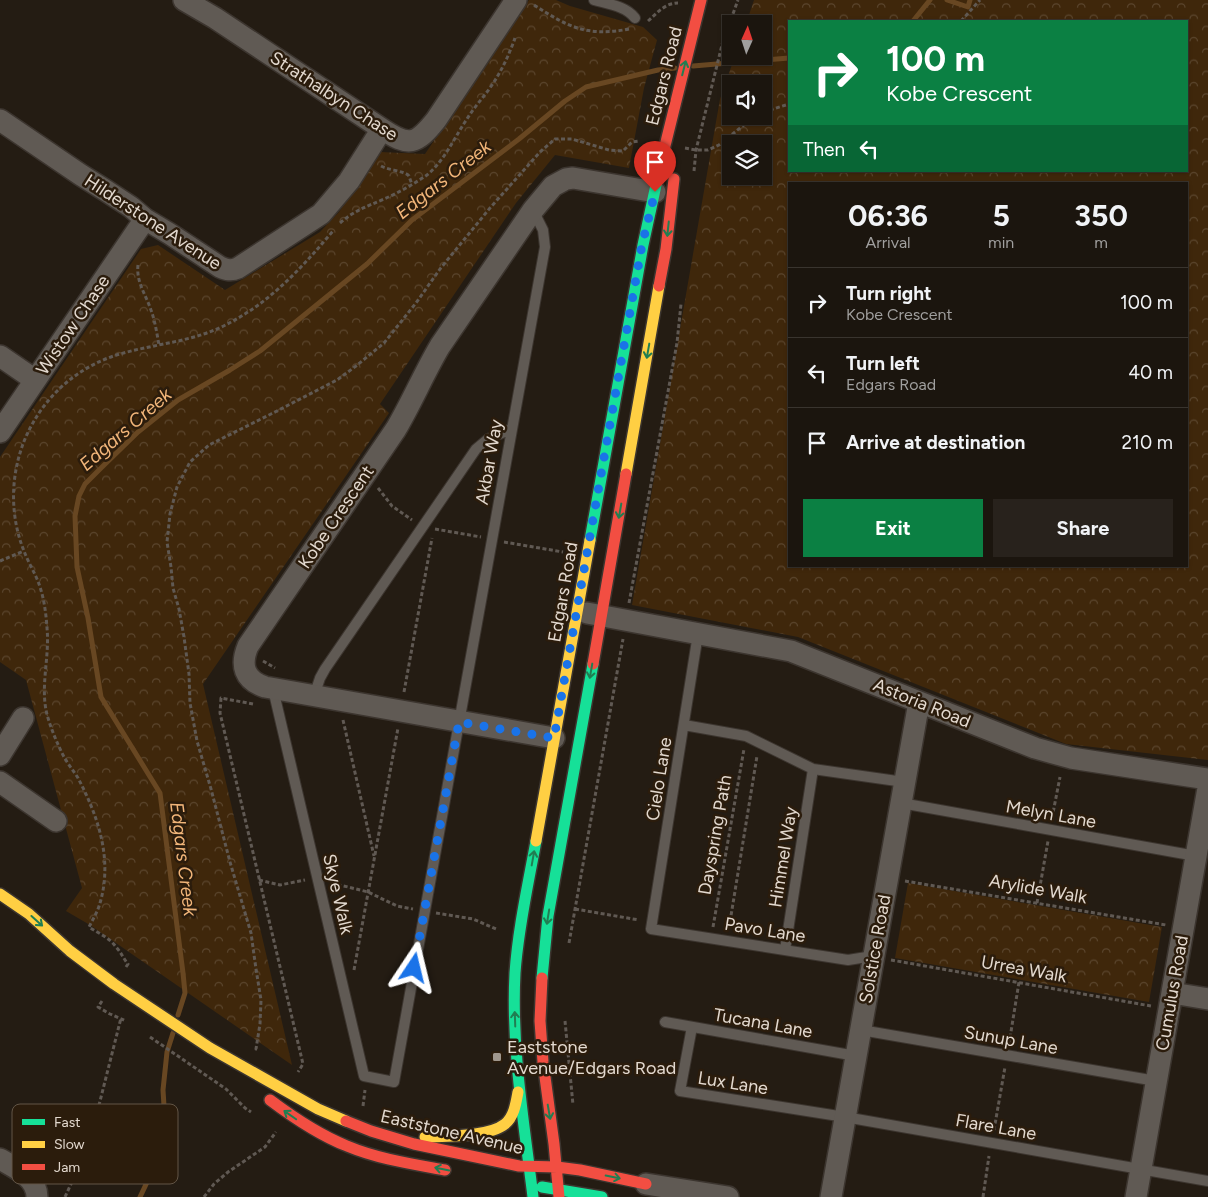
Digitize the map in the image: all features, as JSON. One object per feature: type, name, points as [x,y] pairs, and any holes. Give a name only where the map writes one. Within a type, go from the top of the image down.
[{"type":"main road","name":"Edgars Road","points":[[529,1190],[516,1042],[515,1006],[515,975],[524,908],[642,245],[701,0]]},
{"type":"main road","points":[[559,1193],[553,1134],[544,1083],[540,983],[543,951],[666,249],[676,166]]},
{"type":"main road","name":"Eaststone Avenue","points":[[0,894],[29,914],[70,951],[114,984],[210,1048],[318,1109],[371,1131],[414,1144],[520,1166],[580,1170],[646,1184]]},
{"type":"main road","name":"Eaststone Avenue","points":[[32,933],[70,951]]},
{"type":"main road","name":"Eaststone Avenue","points":[[210,1048],[257,1090],[289,1114],[305,1125],[348,1147],[398,1161],[453,1172]]},
{"type":"main road","points":[[371,1131],[422,1137],[461,1135],[496,1129],[505,1124],[513,1114],[520,1085]]},
{"type":"main road","points":[[529,1190],[602,1197]]},
{"type":"street","name":"Strathalbyn Chase","points":[[184,0],[215,18],[382,129],[398,139],[406,141],[419,138],[426,132],[527,5]]},
{"type":"street","name":"Hilderstone Avenue","points":[[0,120],[80,175],[131,207],[145,219],[220,267],[228,270],[238,268],[321,214],[349,181],[382,129]]},
{"type":"street","name":"Kobe Crescent","points":[[554,738],[257,685],[246,672],[244,655],[248,646],[396,429],[440,346],[533,210],[553,186],[566,179],[581,178],[655,192]]},
{"type":"street","name":"Wistow Chase","points":[[0,432],[6,410],[35,380],[145,219]]},
{"type":"street","points":[[0,356],[35,380]]},
{"type":"street","name":"Astoria Road","points":[[577,611],[791,651],[1035,748],[1071,758],[1208,779]]},
{"type":"street","name":"Solstice Road","points":[[831,1197],[919,702]]},
{"type":"street","points":[[0,755],[23,718]]},
{"type":"street","points":[[0,782],[56,821]]},
{"type":"street","name":"Cumulus Road","points":[[1136,1197],[1208,788]]},
{"type":"street","points":[[1171,1001],[1208,999]]},
{"type":"street","points":[[0,1158],[12,1166]]},
{"type":"street","points":[[33,1184],[37,1197]]},
{"type":"street","points":[[646,1184],[728,1197]]},
{"type":"lane","points":[[594,0],[623,8],[632,14],[638,23]]},
{"type":"lane","name":"Akbar Way","points":[[367,1077],[394,1082],[545,247],[543,230],[533,210]]},
{"type":"lane","points":[[314,696],[325,669],[476,449],[488,439],[511,428]]},
{"type":"lane","name":"Cielo Lane","points":[[652,926],[698,634]]},
{"type":"lane","name":"Skye Walk","points":[[274,689],[364,1076],[367,1077]]},
{"type":"lane","points":[[684,725],[746,736],[813,769],[904,782]]},
{"type":"lane","name":"Himmel Way","points":[[785,950],[813,769]]},
{"type":"lane","name":"Melyn Lane","points":[[901,803],[1196,856]]},
{"type":"lane","name":"Pavo Lane","points":[[652,926],[727,941],[848,960],[874,956]]},
{"type":"lane","name":"Tucana Lane","points":[[665,1022],[856,1056]]},
{"type":"lane","name":"Lux Lane","points":[[692,1027],[680,1091],[845,1116]]},
{"type":"lane","name":"Sunup Lane","points":[[860,1030],[1156,1081]]},
{"type":"lane","name":"Flare Lane","points":[[845,1116],[1208,1181]]},
{"type":"path","points":[[706,108],[723,41],[738,0]]},
{"type":"path","points":[[961,20],[980,0]]},
{"type":"path","points":[[527,5],[570,26],[599,32],[618,31],[638,23],[666,5],[672,3],[681,4]]},
{"type":"path","points":[[99,1104],[121,1018],[98,1007],[128,964],[113,943],[89,927],[99,906],[104,889],[103,843],[97,820],[76,775],[54,737],[47,714],[44,697],[48,630],[45,606],[19,536],[14,511],[16,465],[21,448],[34,420],[68,380],[86,368],[108,358],[193,338],[218,328],[255,308],[289,280],[336,227],[350,215],[385,199],[427,174],[437,165],[448,150],[467,118],[500,73],[516,37]]},
{"type":"path","points":[[772,109],[788,104]]},
{"type":"path","points":[[665,145],[708,150],[719,145],[744,125]]},
{"type":"path","points":[[364,156],[385,168],[404,172],[412,184]]},
{"type":"path","points":[[132,238],[145,247],[138,267],[139,283],[152,312],[159,346]]},
{"type":"path","points":[[378,488],[392,506],[422,527]]},
{"type":"path","points":[[0,561],[24,551]]},
{"type":"path","points":[[343,720],[374,859]]},
{"type":"path","name":"Dayspring Path","points":[[711,938],[746,736]]},
{"type":"path","name":"Dayspring Path","points":[[727,941],[759,742]]},
{"type":"path","points":[[1037,903],[1060,777]]},
{"type":"path","name":"Arylide Walk","points":[[888,878],[1183,928]]},
{"type":"path","points":[[259,880],[280,885],[307,879],[348,886],[368,892],[397,906],[473,919],[496,929]]},
{"type":"path","points":[[575,909],[652,926]]},
{"type":"path","name":"Urrea Walk","points":[[874,956],[1020,982],[1171,1001]]},
{"type":"path","points":[[983,1197],[1020,982]]},
{"type":"path","points":[[144,1033],[226,1089],[245,1108],[256,1115]]},
{"type":"path","points":[[362,1108],[367,1077]]},
{"type":"path","points":[[204,1197],[214,1184],[228,1172],[265,1147],[277,1130]]},
{"type":"path","points":[[65,1197],[71,1184]]},
{"type":"green space","points":[[529,0],[556,0],[570,6],[643,27],[657,40],[644,88],[629,168],[555,155],[516,203],[380,404],[389,413],[203,684],[292,1065],[90,925],[66,911],[82,888],[26,680],[0,662],[0,457],[141,249],[158,245],[225,290],[320,232],[339,212],[380,152],[425,154]]},
{"type":"green space","points":[[754,0],[1208,0],[1208,760],[1066,744],[798,637],[632,605],[722,93],[722,125],[772,125],[772,75],[728,75],[732,65],[772,65],[772,15],[749,15]]},
{"type":"green space","points":[[908,883],[1162,927],[1149,1002],[895,958]]},
{"type":"waterway","name":"Edgars Creek","points":[[914,20],[930,0]]},
{"type":"waterway","points":[[947,0],[968,7],[970,0]]},
{"type":"waterway","name":"Edgars Creek","points":[[693,66],[788,58]]},
{"type":"waterway","name":"Edgars Creek","points":[[178,1015],[185,993],[160,793],[101,697],[88,618],[77,567],[75,516],[79,496],[85,484],[138,432],[178,400],[260,351],[367,264],[412,220],[519,139],[565,101],[586,87],[658,70],[675,68]]},
{"type":"waterway","name":"Edgars Creek","points":[[164,1104],[163,1090],[167,1052],[173,1033]]},
{"type":"waterway","name":"Edgars Creek","points":[[140,1197],[146,1184]]},
{"type":"traffic: fast","points":[[590,540],[643,245],[661,162]]},
{"type":"traffic: fast","points":[[542,978],[548,916],[593,664]]},
{"type":"traffic: fast","points":[[533,1197],[519,1085],[514,1001],[518,940],[536,841]]},
{"type":"traffic: fast","points":[[542,1187],[602,1197]]},
{"type":"traffic: slow","points":[[626,474],[659,286]]},
{"type":"traffic: slow","points":[[536,841],[590,540]]},
{"type":"traffic: slow","points":[[0,894],[29,914],[70,951],[114,984],[210,1048],[318,1109],[346,1121]]},
{"type":"traffic: slow","points":[[425,1137],[478,1134],[498,1128],[511,1118],[518,1092]]},
{"type":"traffic: jam","points":[[661,162],[701,0]]},
{"type":"traffic: jam","points":[[659,286],[666,249],[674,179]]},
{"type":"traffic: jam","points":[[593,664],[626,474]]},
{"type":"traffic: jam","points":[[542,978],[540,1021],[543,1062],[559,1197]]},
{"type":"traffic: jam","points":[[270,1100],[307,1126],[359,1151],[383,1158],[445,1170]]},
{"type":"traffic: jam","points":[[346,1121],[414,1144],[519,1166],[580,1170],[646,1184]]},
{"type":"place","name":"Eaststone Avenue/Edgars Road","points":[[497,1057]]},
{"type":"route","points":[[414,968],[459,722],[554,738],[642,245],[655,192]]}]
